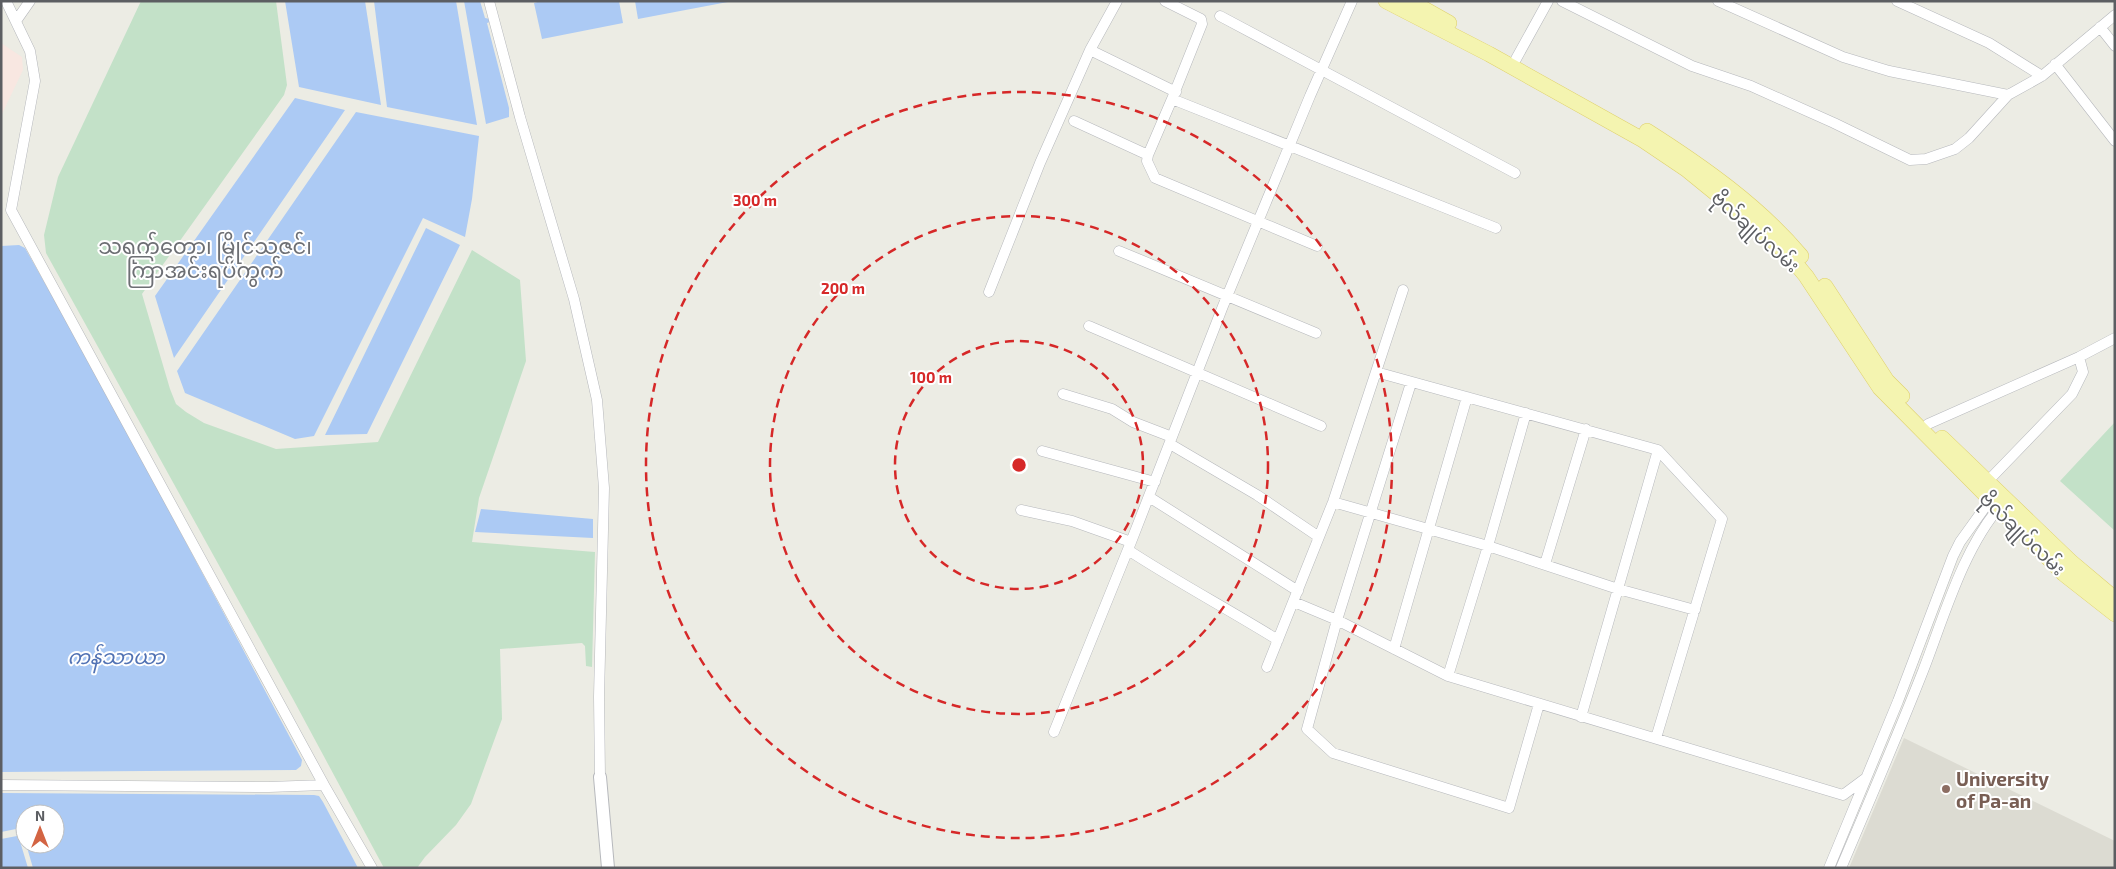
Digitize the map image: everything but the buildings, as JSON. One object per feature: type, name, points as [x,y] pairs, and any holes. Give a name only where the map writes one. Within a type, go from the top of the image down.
[{"type":"main road","name":"ဗိုလ်ချုပ်လမ်း","points":[[1386,1],[1489,54],[1643,140],[1686,170],[1729,204],[1786,252],[1806,276],[1880,388],[1996,496],[2115,599]]},
{"type":"main road","name":"ဗိုလ်ချုပ်လမ်း","points":[[1410,1],[1645,129],[1691,159],[1786,239],[1816,273],[1887,381],[1996,496],[2064,574],[2115,614]]},
{"type":"street","points":[[6,1],[30,50],[35,81],[11,210],[324,785],[372,868]]},
{"type":"street","points":[[16,21],[30,1]]},
{"type":"street","points":[[489,1],[520,117],[574,300],[597,400],[604,488],[599,697],[600,776],[608,868]]},
{"type":"street","points":[[989,292],[1040,163],[1090,50],[1118,1]]},
{"type":"street","points":[[1165,1],[1201,19],[1202,24],[1174,96],[1148,155],[1147,161],[1155,178],[1258,223],[1317,246]]},
{"type":"street","points":[[1054,732],[1130,546],[1228,295],[1352,1]]},
{"type":"street","points":[[1516,59],[1548,1]]},
{"type":"street","points":[[1562,1],[1692,66],[1751,86],[1910,160],[1926,159],[1955,149],[1969,138],[2008,95],[2042,76],[2115,16]]},
{"type":"street","points":[[1718,1],[1843,57],[1889,71],[2008,95]]},
{"type":"street","points":[[1897,1],[1989,43],[2042,76]]},
{"type":"street","points":[[1220,16],[1515,173]]},
{"type":"street","points":[[2100,27],[2115,46]]},
{"type":"street","points":[[1090,50],[1174,96],[1289,147],[1496,228]]},
{"type":"street","points":[[2055,64],[2115,141]]},
{"type":"street","points":[[1074,121],[1148,155]]},
{"type":"street","points":[[1119,251],[1316,333]]},
{"type":"street","points":[[1267,667],[1333,502],[1403,290]]},
{"type":"street","points":[[1089,326],[1321,426]]},
{"type":"street","points":[[1928,424],[2079,357],[2115,338]]},
{"type":"street","points":[[1829,868],[1898,701],[1960,542],[2072,394],[2083,372],[2079,357]]},
{"type":"street","points":[[1376,372],[1658,450],[1722,519],[1656,738]]},
{"type":"street","points":[[1411,383],[1337,620],[1307,729],[1333,753],[1509,808],[1539,704]]},
{"type":"street","points":[[1063,394],[1112,409],[1133,422],[1171,440],[1319,537]]},
{"type":"street","points":[[1394,649],[1467,397]]},
{"type":"street","points":[[1448,676],[1526,413]]},
{"type":"street","points":[[1545,564],[1586,429]]},
{"type":"street","points":[[1581,717],[1658,450]]},
{"type":"street","points":[[1042,451],[1155,482]]},
{"type":"street","points":[[1841,868],[1968,559],[1996,496]]},
{"type":"street","points":[[1149,497],[1298,591]]},
{"type":"street","points":[[1333,502],[1488,546],[1618,589],[1694,610]]},
{"type":"street","points":[[1021,510],[1072,521],[1130,546],[1175,580],[1216,601],[1278,640]]},
{"type":"street","points":[[1294,602],[1337,620],[1448,676],[1581,717],[1843,795],[1866,778]]},
{"type":"street","points":[[1922,638],[1934,643]]},
{"type":"street","points":[[1898,701],[1909,706]]},
{"type":"street","points":[[1,785],[269,787],[324,785]]},
{"type":"shaded area","points":[[1,43],[22,57],[23,70],[1,116]]},
{"type":"shaded area","name":"University of Pa-an","points":[[1904,738],[2115,841],[2115,868],[1849,868]]},
{"type":"green space","points":[[141,1],[276,1],[287,85],[284,95],[142,294],[170,389],[176,404],[186,412],[204,423],[276,449],[378,442],[472,250],[520,280],[526,361],[479,498],[472,542],[595,552],[592,667],[586,666],[585,646],[582,643],[500,649],[502,719],[471,804],[456,825],[417,868],[384,868],[293,699],[46,253],[44,235],[58,177]]},
{"type":"green space","points":[[2115,422],[2115,531],[2060,481]]},
{"type":"water","points":[[285,1],[365,1],[381,105],[299,87]]},
{"type":"water","points":[[374,1],[456,1],[477,125],[387,107]]},
{"type":"water","points":[[464,1],[480,1],[485,18],[490,19],[490,22],[487,23],[509,108],[509,117],[486,124]]},
{"type":"water","points":[[541,1],[619,1],[623,23],[542,39],[534,3]]},
{"type":"water","points":[[635,1],[733,1],[638,19]]},
{"type":"water","points":[[295,98],[345,110],[174,358],[155,296]]},
{"type":"water","points":[[356,112],[479,136],[472,199],[465,237],[423,218],[314,436],[295,439],[185,393],[177,371]]},
{"type":"water","points":[[426,228],[460,245],[367,434],[325,435]]},
{"type":"water","name":"ကန်သာယာ","points":[[19,245],[25,248],[94,370],[302,760],[301,766],[296,770],[1,772],[1,246]]},
{"type":"water","points":[[481,509],[593,519],[593,538],[475,532]]},
{"type":"water","points":[[1,793],[314,795],[319,796],[323,802],[358,868],[33,868],[29,854],[65,854],[65,804],[15,804],[15,829],[1,832]]},
{"type":"water","points":[[15,836],[15,854],[24,854],[28,868],[1,868],[1,839]]},
{"type":"place","name":"University of Pa-an","points":[[1946,789]]},
{"type":"district","name":"သရက်တော၊ မြိုင်သဇင်၊ ကြာအင်းရပ်ကွက်","points":[[205,257]]}]
